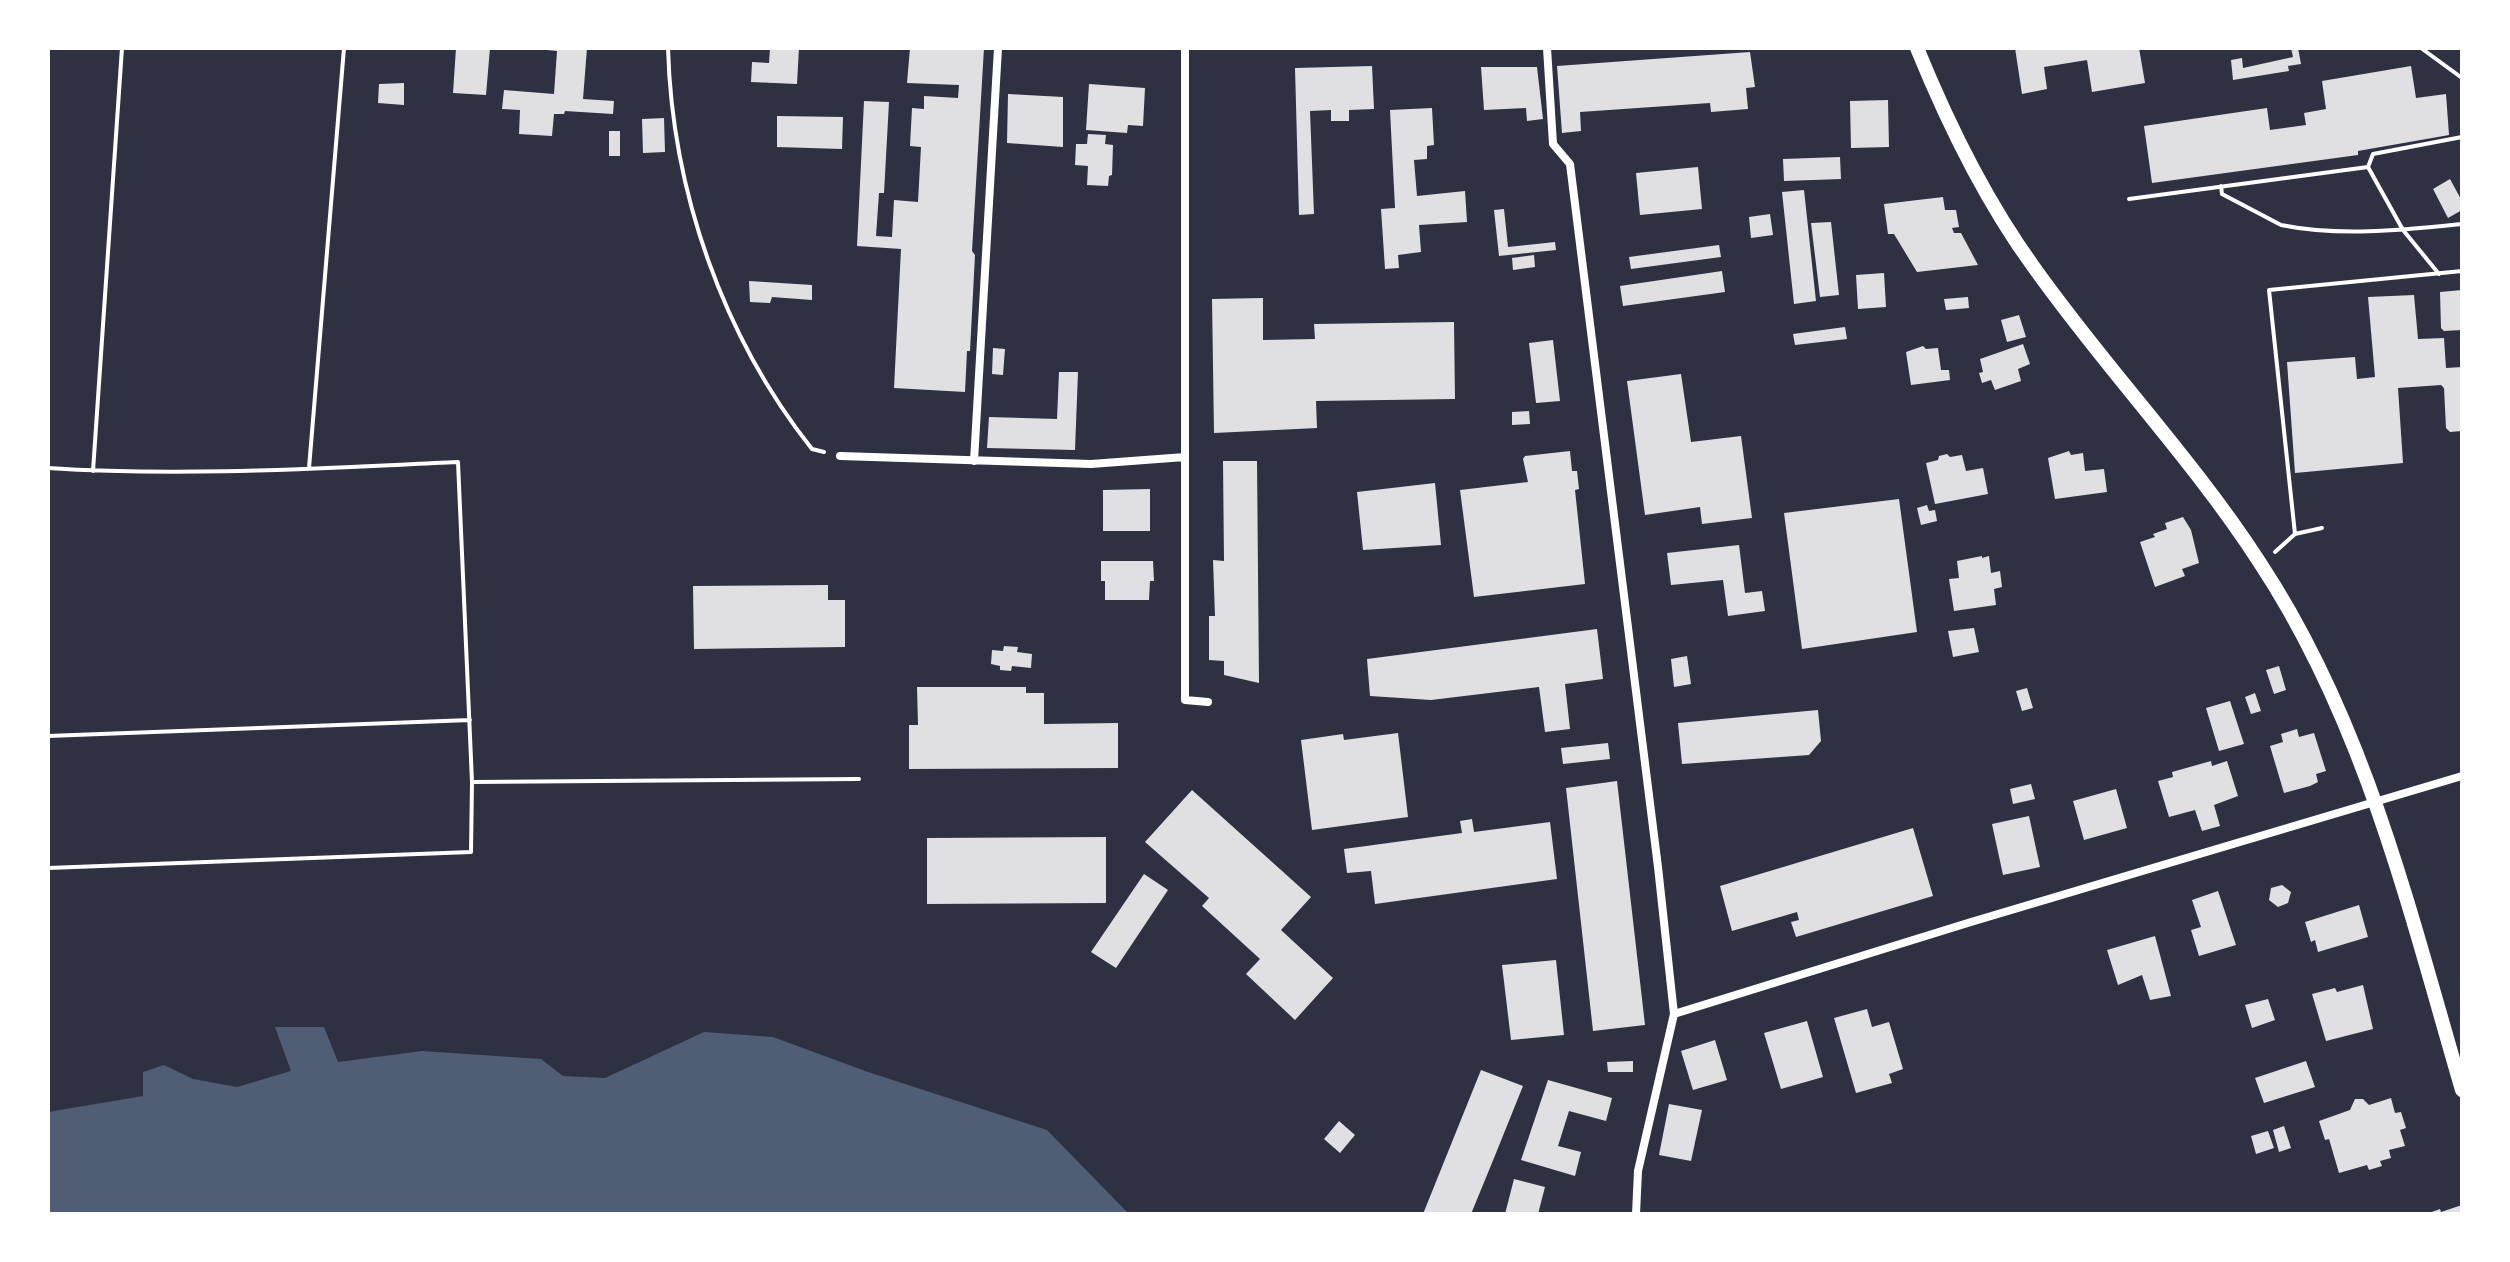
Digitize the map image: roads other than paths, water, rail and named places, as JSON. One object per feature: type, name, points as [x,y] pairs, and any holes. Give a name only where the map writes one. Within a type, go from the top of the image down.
[{"type":"street","points":[[974,461],[998,48]]},
{"type":"street","points":[[1185,48],[1185,700],[1208,702]]},
{"type":"street","points":[[1547,48],[1553,144],[1570,164],[1674,1014],[1638,1171],[1636,1214]]},
{"type":"street","points":[[1917,48],[1946,113],[1999,216],[2020,248],[2114,374],[2202,479],[2261,564],[2306,637],[2343,716],[2376,802],[2462,1090]]},
{"type":"street","points":[[840,456],[1091,464],[1185,457]]},
{"type":"street","points":[[1674,1014],[2055,896],[2462,776]]},
{"type":"water","points":[[275,1027],[324,1027],[338,1062],[422,1051],[541,1059],[563,1076],[605,1078],[704,1032],[773,1037],[868,1072],[1047,1130],[1129,1214],[48,1214],[48,1112],[143,1096],[143,1072],[164,1065],[193,1079],[237,1087],[291,1071]]}]
